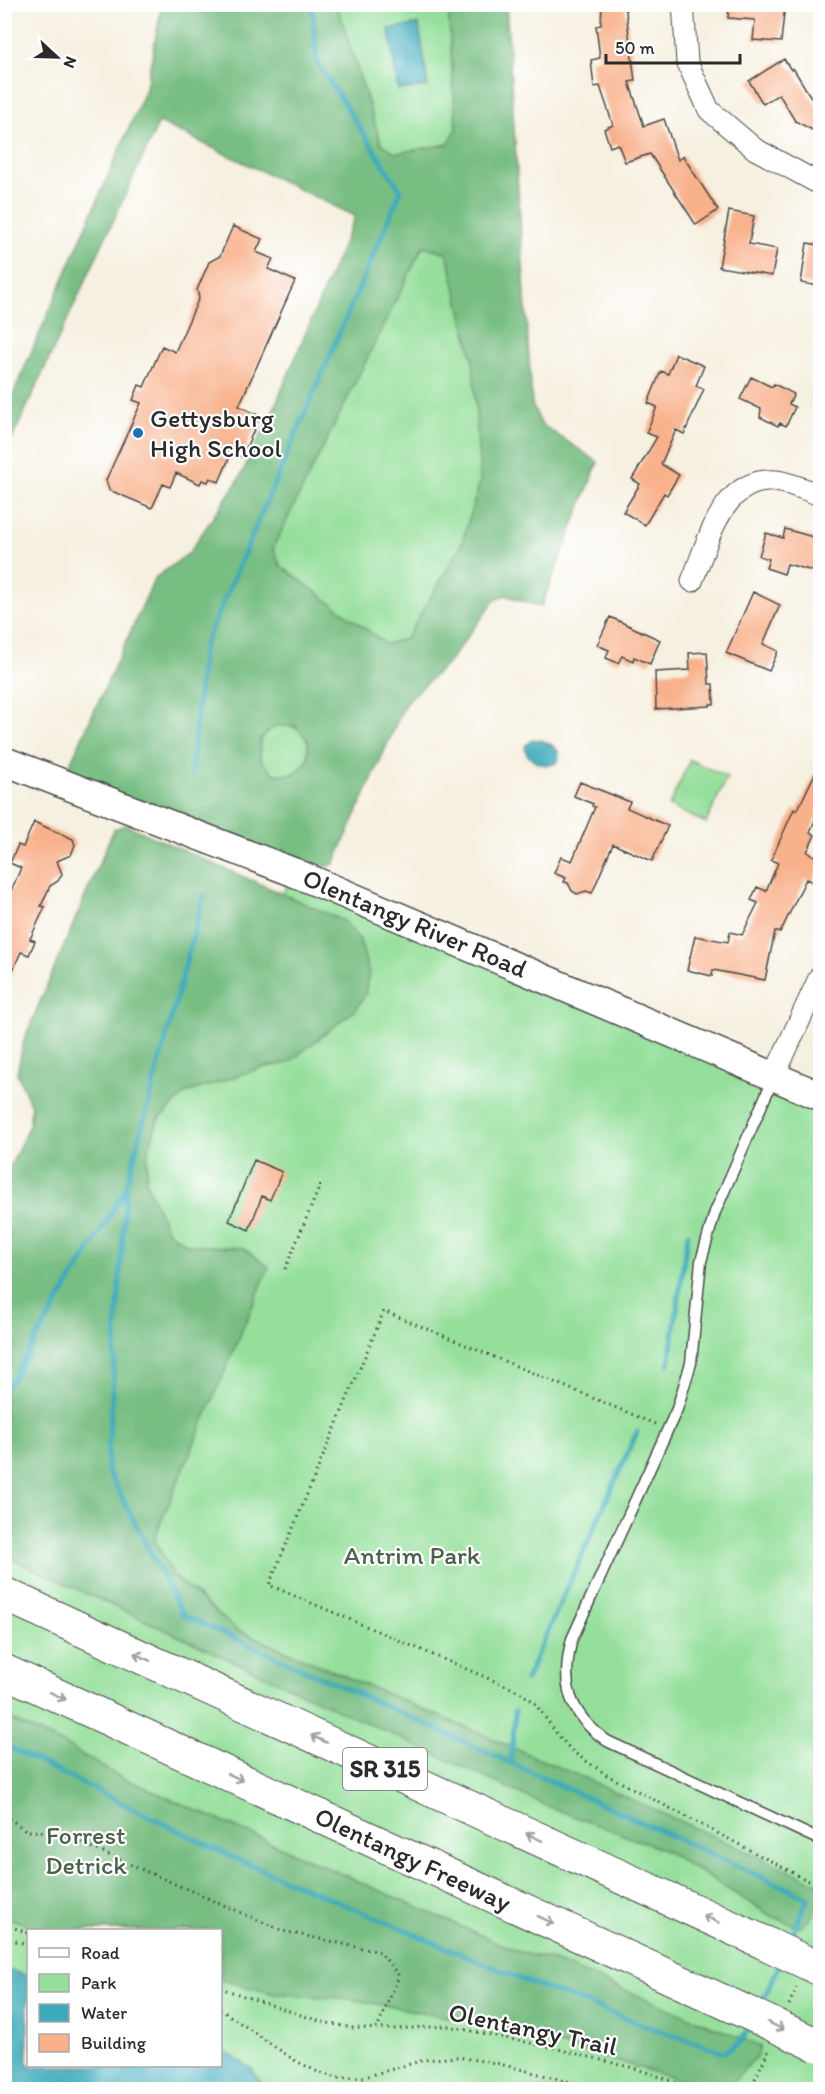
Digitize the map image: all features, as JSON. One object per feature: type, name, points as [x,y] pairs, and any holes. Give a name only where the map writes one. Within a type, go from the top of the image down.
[{"type":"highway","name":"SR 315","points":[[4,1594],[820,1969]]},
{"type":"highway","name":"Olentangy Freeway","points":[[4,1671],[819,2046]]},
{"type":"main road","name":"Olentangy River Road","points":[[4,761],[292,872],[820,1096]]},
{"type":"street","points":[[683,4],[687,62],[709,110],[755,149],[820,184]]},
{"type":"street","points":[[692,581],[718,516],[736,493],[755,484],[776,481],[820,495]]},
{"type":"street","points":[[774,1076],[820,976]]},
{"type":"lane","points":[[774,1076],[715,1212],[701,1261],[694,1314],[692,1363],[677,1409],[572,1639],[566,1660],[566,1683],[570,1697],[581,1718],[591,1730],[607,1741],[820,1840]]},
{"type":"path","points":[[285,1269],[322,1181]]},
{"type":"path","points":[[668,1429],[384,1311],[269,1585],[518,1691],[534,1702],[573,1752],[607,1775],[820,1887]]},
{"type":"path","points":[[4,1815],[27,1831],[56,1832],[283,1931],[380,1952],[399,1976],[377,2029]]},
{"type":"path","points":[[4,1924],[27,1933]]},
{"type":"path","points":[[4,1937],[27,1945]]},
{"type":"path","name":"Olentangy Trail","points":[[222,1989],[322,2022],[353,2028],[448,2026],[477,2031],[637,2069],[697,2090]]},
{"type":"path","points":[[222,2010],[294,2060],[316,2072],[336,2078],[365,2077],[424,2060],[457,2057],[496,2063],[602,2090]]},
{"type":"path","points":[[750,2090],[753,2084]]},
{"type":"green space","points":[[162,5],[337,5],[381,143],[396,153],[448,144],[456,130],[448,5],[506,5],[532,404],[541,424],[598,462],[541,607],[505,595],[494,601],[448,663],[406,702],[334,864],[318,870],[65,775],[155,578],[189,553],[239,479],[272,413],[355,216],[159,122],[5,454],[5,413],[146,89]],"holes":[[[423,246],[447,253],[473,360],[480,482],[461,546],[406,639],[386,644],[280,565],[273,548]],[[275,726],[295,726],[308,740],[308,761],[294,774],[274,774],[260,759],[260,739]]]},
{"type":"green space","points":[[216,5],[479,5],[525,437],[399,674],[224,608],[391,232]]},
{"type":"green space","points":[[284,725],[302,732],[309,750],[302,768],[284,775],[266,768],[259,750],[266,732]]},
{"type":"green space","points":[[690,760],[727,777],[706,823],[669,806]]},
{"type":"green space","points":[[126,825],[344,921],[360,940],[369,973],[365,995],[356,1009],[288,1063],[261,1068],[186,1093],[158,1120],[148,1151],[146,1182],[168,1232],[189,1245],[243,1248],[269,1267],[154,1538],[173,1575],[237,1630],[584,1778],[819,1884],[820,1897],[817,1909],[800,1928],[770,1915],[666,1851],[547,1806],[5,1556],[5,1179],[30,1123],[31,1106],[17,1073],[24,1040],[114,829]]},
{"type":"green space","name":"Antrim Park","points":[[114,829],[280,900],[293,872],[820,1096],[820,2089],[5,2089],[5,1179],[30,1123],[31,1106],[24,1040]]},
{"type":"green space","name":"Forrest Detrick","points":[[5,1717],[64,1744],[116,1775],[508,1947],[522,1953],[549,1959],[760,2046],[758,2055],[733,2082],[719,2087],[697,2085],[582,2051],[464,2020],[350,1999],[271,1993],[222,1980],[222,1929],[40,1929],[5,1917]]},
{"type":"water","points":[[419,24],[428,86],[398,90],[389,29]]},
{"type":"water","points":[[532,740],[544,741],[554,747],[559,753],[558,762],[548,765],[532,760],[525,746]]},
{"type":"water","points":[[5,1969],[27,1976],[27,2067],[222,2067],[222,2050],[252,2069],[265,2089],[5,2089]]},
{"type":"building","points":[[602,4],[625,4],[635,81],[629,82],[644,126],[664,119],[678,160],[683,156],[718,210],[696,225],[650,154],[625,162],[618,144],[610,147],[604,129],[613,125],[600,86],[594,87],[591,60],[600,58],[596,26],[601,25]]},
{"type":"building","points":[[729,4],[785,4],[781,42],[753,40],[755,20],[728,18]]},
{"type":"building","points":[[784,59],[791,70],[793,68],[820,112],[820,134],[795,121],[779,94],[763,104],[749,81]]},
{"type":"building","points":[[729,211],[754,216],[749,244],[777,249],[772,276],[719,267]]},
{"type":"building","name":"Gettysburg High School","points":[[233,226],[262,239],[256,252],[273,259],[268,269],[295,281],[239,406],[260,416],[242,457],[232,452],[219,482],[210,478],[208,482],[202,480],[200,484],[176,473],[170,487],[163,484],[152,508],[109,490],[106,480],[141,403],[133,400],[139,385],[144,387],[162,346],[175,352],[199,298],[197,290],[209,262],[220,256]]},
{"type":"building","points":[[807,243],[820,245],[820,286],[801,283]]},
{"type":"building","points":[[676,354],[704,366],[696,386],[704,389],[684,434],[676,430],[661,464],[679,475],[667,495],[664,493],[645,525],[623,512],[640,484],[632,479],[657,437],[646,433],[657,407],[648,403],[661,371],[668,374]]},
{"type":"building","points":[[751,377],[772,387],[774,384],[794,394],[789,404],[795,407],[786,426],[780,423],[778,426],[760,417],[761,409],[740,399]]},
{"type":"building","points":[[785,529],[820,539],[813,571],[787,564],[784,574],[766,568],[769,559],[759,556],[766,533],[783,538]]},
{"type":"building","points":[[753,592],[780,605],[763,644],[778,651],[769,671],[726,653]]},
{"type":"building","points":[[610,617],[660,640],[650,664],[634,657],[633,661],[622,656],[618,663],[606,658],[609,650],[597,645]]},
{"type":"building","points":[[707,652],[709,684],[713,684],[714,704],[656,709],[655,672],[690,670],[689,653]]},
{"type":"building","points":[[820,763],[820,809],[810,832],[815,835],[807,852],[820,859],[820,865],[813,882],[806,879],[780,933],[775,931],[765,980],[713,970],[712,976],[687,970],[695,936],[728,942],[730,932],[742,935],[758,903],[751,900],[757,887],[766,891],[778,863],[771,860],[794,809],[797,811]]},
{"type":"building","points":[[580,782],[630,802],[627,808],[668,826],[652,861],[613,844],[592,893],[586,891],[577,894],[572,891],[568,883],[564,882],[566,878],[554,873],[561,857],[572,861],[595,807],[574,796]]},
{"type":"building","points":[[34,822],[73,839],[75,845],[71,855],[57,861],[62,874],[58,881],[50,886],[41,906],[45,907],[30,939],[35,941],[29,955],[21,952],[4,990],[4,907],[21,868],[10,863],[18,845],[23,847]]},
{"type":"building","points":[[254,1160],[282,1172],[270,1200],[262,1196],[249,1230],[229,1221]]},
{"type":"waterway","points":[[191,776],[203,649],[401,191],[317,62],[312,4]]},
{"type":"waterway","points":[[4,1388],[11,1382],[126,1188],[204,895]]},
{"type":"waterway","points":[[126,1188],[107,1469],[183,1615],[511,1763]]},
{"type":"waterway","points":[[669,1364],[688,1233]]},
{"type":"waterway","points":[[526,1680],[637,1432]]},
{"type":"waterway","points":[[515,1711],[511,1763],[808,1898],[789,1943]]},
{"type":"waterway","points":[[4,1745],[232,1857],[523,1980],[724,2052],[741,2042],[749,2027]]},
{"type":"waterway","points":[[759,2008],[781,1962]]},
{"type":"place","name":"Gettysburg High School","points":[[138,433]]}]
